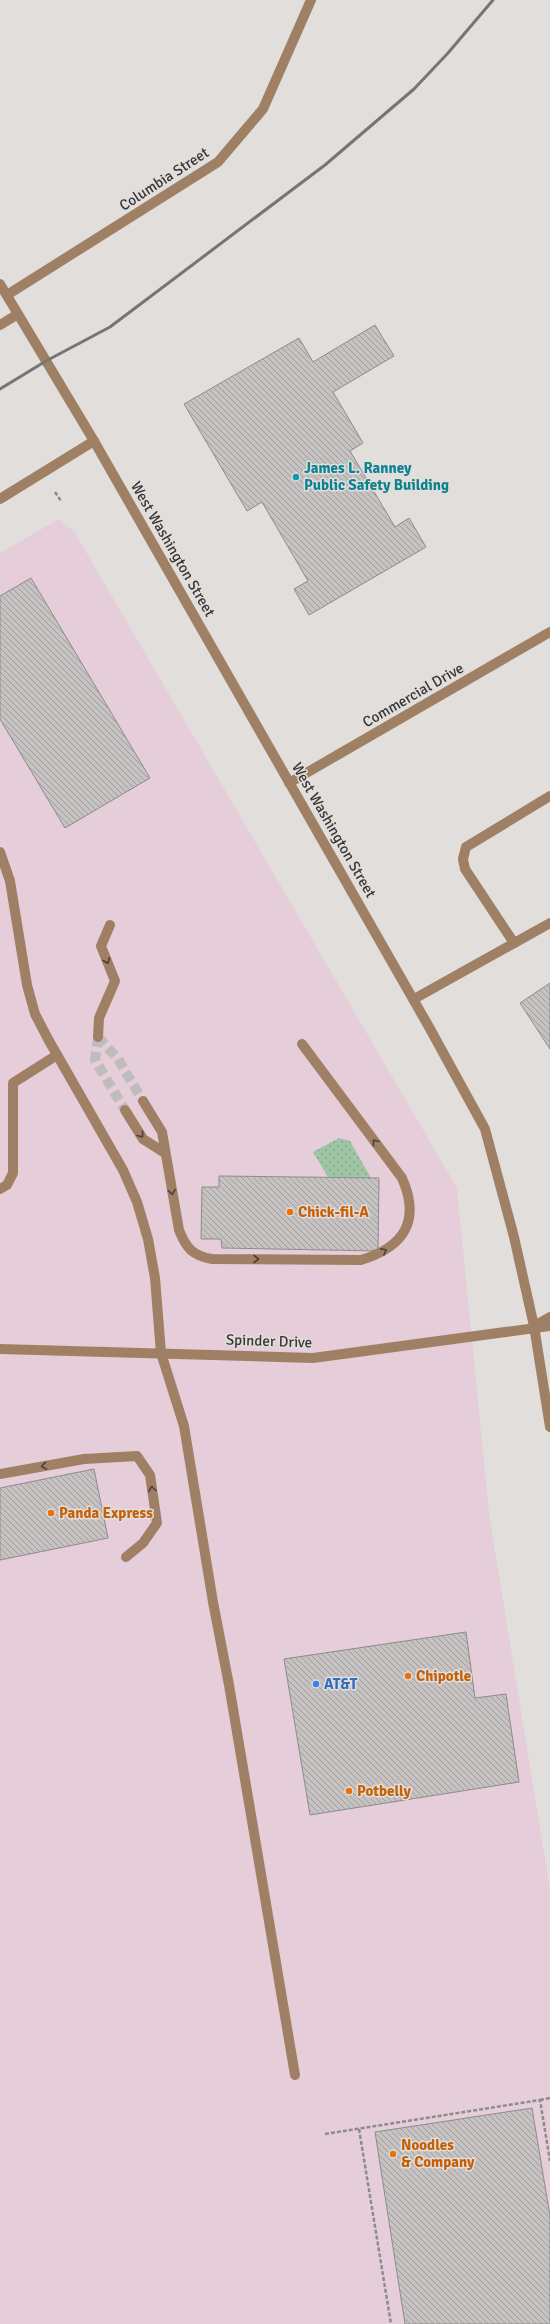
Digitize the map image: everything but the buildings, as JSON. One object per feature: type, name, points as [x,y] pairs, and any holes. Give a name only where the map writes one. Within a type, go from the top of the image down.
[{"type":"street","name":"Columbia Street","points":[[7,295],[218,162],[263,109],[311,0]]},
{"type":"street","name":"West Washington Street","points":[[0,284],[94,441],[414,999],[484,1129],[514,1237],[534,1326],[550,1428]]},
{"type":"street","points":[[0,325],[18,314]]},
{"type":"street","points":[[0,498],[94,441]]},
{"type":"street","name":"Commercial Drive","points":[[289,783],[550,632]]},
{"type":"street","points":[[514,943],[465,869],[462,859],[466,846],[550,796]]},
{"type":"street","points":[[0,852],[10,881],[27,986],[36,1014],[57,1055],[108,1140],[137,1202],[148,1240],[155,1278],[161,1353],[184,1426],[295,2075]]},
{"type":"street","points":[[414,999],[550,923]]},
{"type":"street","points":[[98,1037],[99,1018],[115,981],[101,946],[110,925]]},
{"type":"street","points":[[143,1101],[162,1132],[179,1230],[184,1242],[192,1253],[212,1259],[361,1260],[387,1250],[404,1232],[410,1219],[408,1191],[402,1178],[302,1044]]},
{"type":"street","points":[[0,1189],[7,1185],[13,1167],[13,1083],[57,1055]]},
{"type":"street","points":[[125,1110],[143,1139],[165,1154]]},
{"type":"street","points":[[534,1326],[550,1317]]},
{"type":"street","points":[[534,1326],[550,1326]]},
{"type":"street","name":"Spinder Drive","points":[[0,1349],[313,1358],[534,1326]]},
{"type":"street","points":[[0,1474],[84,1459],[137,1456],[150,1475],[157,1523],[143,1543],[126,1557]]},
{"type":"path","points":[[325,2134],[550,2098]]},
{"type":"path","points":[[540,2100],[550,2161]]},
{"type":"path","points":[[359,2129],[391,2324]]},
{"type":"shaded area","points":[[59,519],[75,533],[457,1188],[489,1514],[550,1890],[550,2324],[0,2324],[0,553]]},
{"type":"green space","points":[[339,1138],[350,1141],[371,1178],[328,1177],[313,1152]]},
{"type":"tunnel","points":[[98,1037],[95,1060],[125,1110]]},
{"type":"tunnel","points":[[98,1037],[118,1059],[143,1101]]},
{"type":"railway","points":[[0,389],[46,361],[110,327],[325,165],[414,89],[448,53],[493,0]]},
{"type":"place","name":"James L. Ranney Public Safety Building","points":[[296,477]]},
{"type":"place","name":"Chick-fil-A","points":[[290,1212]]},
{"type":"place","name":"Panda Express","points":[[51,1513]]},
{"type":"place","name":"Chipotle","points":[[408,1676]]},
{"type":"place","name":"AT&T","points":[[316,1684]]},
{"type":"place","name":"Potbelly","points":[[349,1791]]},
{"type":"place","name":"Noodles & Company","points":[[393,2154]]}]
